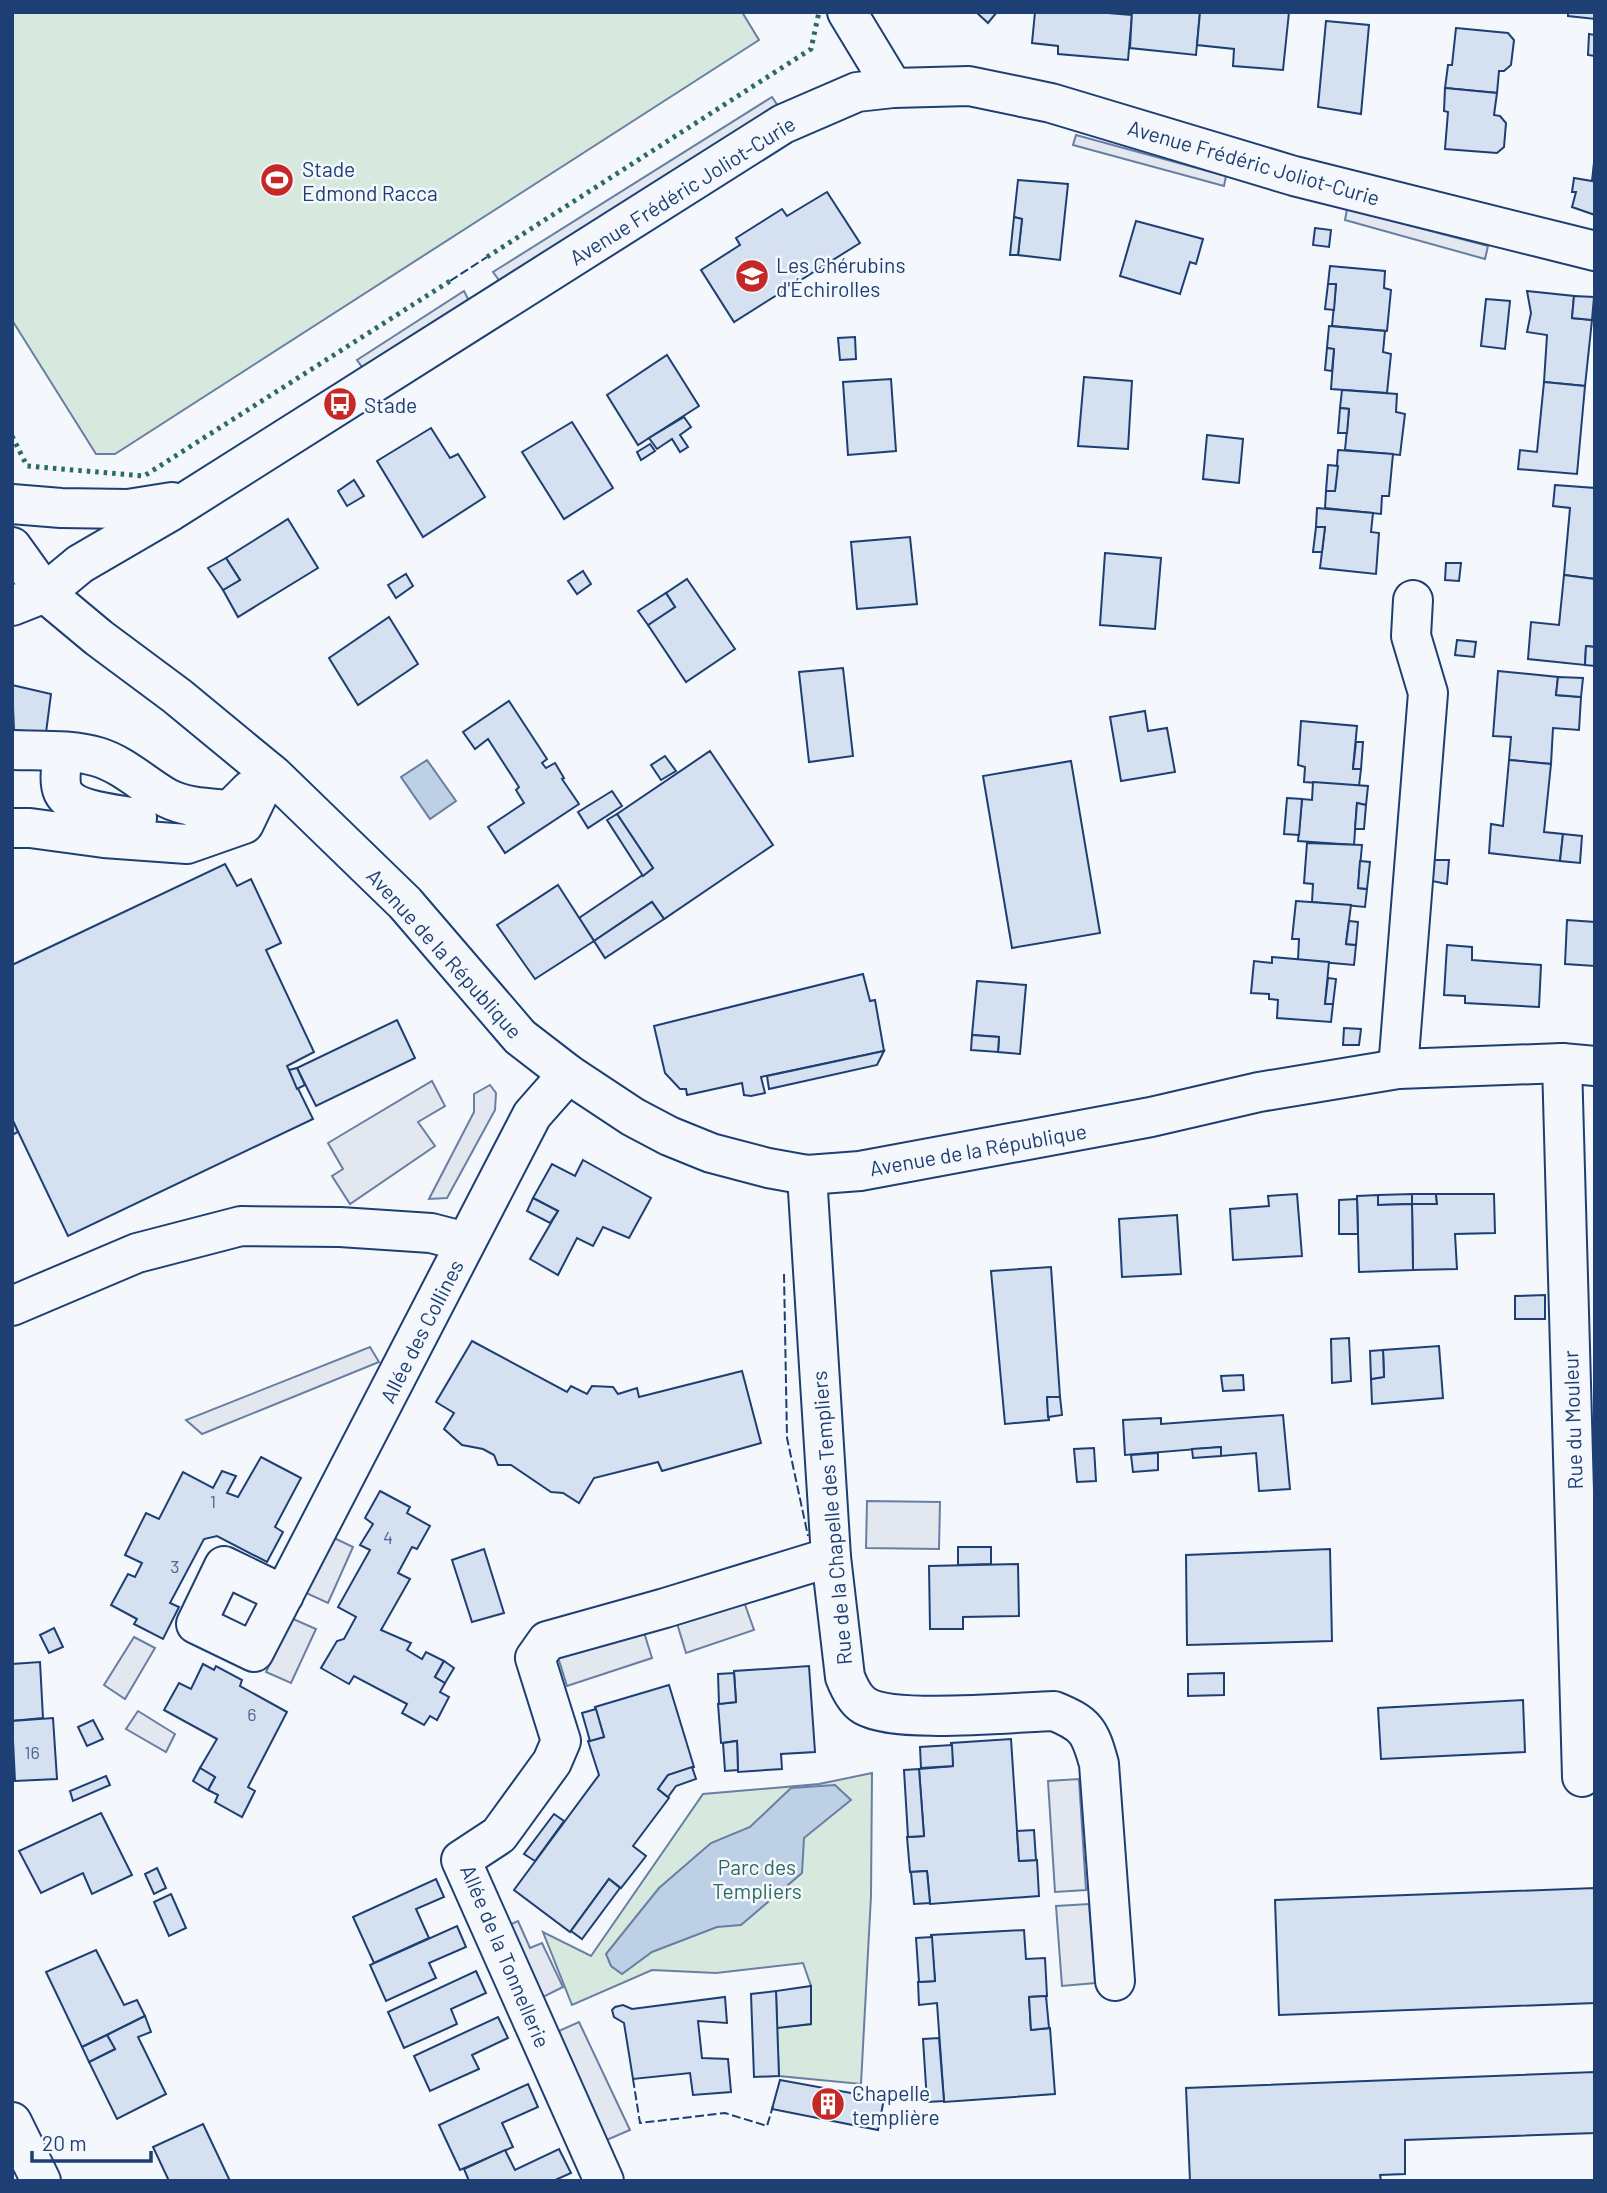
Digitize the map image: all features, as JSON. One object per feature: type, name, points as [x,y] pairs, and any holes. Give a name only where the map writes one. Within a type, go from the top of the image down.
[{"type":"street","points":[[847,12],[893,88]]},
{"type":"street","name":"Avenue Frédéric Joliot-Curie","points":[[29,599],[80,564],[188,500],[783,124],[857,92],[969,86],[1052,103],[1294,176],[1595,251]]},
{"type":"street","name":"Avenue Frédéric Joliot-Curie","points":[[12,505],[128,509],[188,500]]},
{"type":"street","name":"Avenue de la République","points":[[12,547],[29,599],[99,638],[177,696],[269,772],[405,903],[520,1037],[568,1074],[633,1117],[669,1136],[711,1153],[807,1175],[860,1171],[1151,1117],[1259,1092],[1398,1069],[1578,1064]]},
{"type":"street","points":[[1398,1069],[1428,693],[1410,636],[1413,600]]},
{"type":"street","points":[[12,750],[63,752],[97,757],[122,768],[168,798],[192,807],[230,810],[269,772]]},
{"type":"street","points":[[63,752],[61,779],[64,793],[74,802],[86,809],[148,820],[187,844]]},
{"type":"street","points":[[12,828],[187,844],[244,824],[269,772]]},
{"type":"street","name":"Rue du Mouleur","points":[[1578,1064],[1582,1777]]},
{"type":"street","name":"Allée des Collines","points":[[284,1595],[532,1115],[568,1074]]},
{"type":"street","name":"Rue de la Chapelle des Templiers","points":[[807,1175],[831,1557],[845,1678],[852,1693],[863,1705],[884,1714],[914,1716],[1054,1711],[1073,1719],[1088,1731],[1099,1764],[1115,1981]]},
{"type":"street","points":[[12,1306],[136,1253],[241,1226],[340,1227],[430,1233],[466,1242]]},
{"type":"street","name":"Allée de la Tonnellerie","points":[[604,2181],[461,1860],[499,1835],[552,1762],[561,1741],[535,1658],[547,1641],[831,1557]]},
{"type":"street","points":[[12,2122],[41,2181]]},
{"type":"green space","name":"Stade Edmond Racca","points":[[12,12],[742,12],[759,40],[115,454],[96,454],[12,320]]},
{"type":"green space","name":"Parc des Templiers","points":[[872,1773],[871,1896],[861,2084],[779,2076],[777,2028],[811,2024],[811,1986],[803,1963],[716,1973],[652,1970],[572,2005],[543,1932],[591,1956],[703,1794],[819,1784]]},
{"type":"shaded area","points":[[772,97],[778,106],[501,283],[493,272]]},
{"type":"shaded area","points":[[1076,135],[1226,176],[1224,186],[1073,145]]},
{"type":"shaded area","points":[[1347,209],[1488,246],[1485,259],[1345,220]]},
{"type":"shaded area","points":[[464,291],[470,303],[364,370],[357,360]]},
{"type":"shaded area","points":[[432,1081],[445,1106],[418,1122],[435,1146],[350,1204],[332,1176],[343,1169],[328,1143]]},
{"type":"shaded area","points":[[490,1085],[496,1093],[495,1110],[447,1198],[429,1199],[474,1112],[474,1094]]},
{"type":"shaded area","points":[[370,1347],[379,1362],[202,1434],[186,1420]]},
{"type":"shaded area","points":[[867,1501],[940,1502],[939,1549],[866,1548]]},
{"type":"shaded area","points":[[330,1536],[353,1547],[328,1603],[304,1592]]},
{"type":"shaded area","points":[[743,1599],[754,1630],[686,1653],[676,1620]]},
{"type":"shaded area","points":[[291,1618],[316,1629],[291,1683],[266,1672]]},
{"type":"shaded area","points":[[642,1626],[652,1658],[567,1686],[557,1654]]},
{"type":"shaded area","points":[[134,1637],[155,1648],[125,1699],[104,1685]]},
{"type":"shaded area","points":[[138,1711],[175,1734],[166,1752],[126,1729]]},
{"type":"shaded area","points":[[1079,1779],[1086,1890],[1055,1892],[1048,1781]]},
{"type":"shaded area","points":[[1089,1904],[1095,1983],[1062,1986],[1056,1906]]},
{"type":"shaded area","points":[[518,1921],[530,1948],[542,1943],[563,1987],[537,2000],[503,1928]]},
{"type":"shaded area","points":[[579,2022],[630,2130],[602,2142],[552,2034]]},
{"type":"water","points":[[427,760],[456,801],[430,819],[401,777]]},
{"type":"water","points":[[835,1785],[851,1800],[804,1838],[802,1873],[741,1925],[717,1927],[652,1952],[622,1974],[611,1966],[606,1954],[659,1888],[711,1843],[750,1827],[791,1788]]},
{"type":"building","points":[[976,12],[997,12],[988,23]]},
{"type":"building","points":[[1035,12],[1132,15],[1128,60],[1058,54],[1058,46],[1032,43]]},
{"type":"building","points":[[1132,12],[1200,12],[1196,55],[1130,48]]},
{"type":"building","points":[[1200,12],[1289,12],[1283,70],[1233,66],[1234,49],[1197,45]]},
{"type":"building","points":[[1568,12],[1595,12],[1595,19],[1568,16]]},
{"type":"building","points":[[1326,21],[1369,25],[1361,114],[1318,107]]},
{"type":"building","points":[[1456,28],[1508,33],[1514,40],[1511,65],[1504,71],[1499,71],[1497,93],[1445,88],[1448,65],[1452,65]]},
{"type":"building","points":[[1589,34],[1595,35],[1595,56],[1588,55]]},
{"type":"building","points":[[1445,88],[1497,93],[1494,115],[1500,116],[1506,123],[1504,147],[1497,153],[1445,149],[1448,112],[1444,111]]},
{"type":"building","points":[[1595,153],[1595,215],[1572,207],[1576,192],[1572,192],[1574,178],[1592,181]]},
{"type":"building","points":[[1018,180],[1068,184],[1060,260],[1018,255],[1022,219],[1014,217]]},
{"type":"building","points":[[827,192],[860,243],[734,322],[701,270],[740,245],[736,238],[782,209],[787,216]]},
{"type":"building","points":[[1014,217],[1022,219],[1018,255],[1010,255]]},
{"type":"building","points":[[1136,221],[1203,239],[1196,264],[1190,262],[1180,294],[1120,276]]},
{"type":"building","points":[[1315,228],[1331,230],[1329,247],[1313,245]]},
{"type":"building","points":[[1330,266],[1385,271],[1384,288],[1391,290],[1387,331],[1332,326],[1336,284],[1328,284]]},
{"type":"building","points":[[1328,284],[1336,284],[1334,310],[1325,309]]},
{"type":"building","points":[[1527,291],[1574,296],[1572,318],[1592,320],[1585,386],[1544,382],[1547,335],[1527,332],[1531,313]]},
{"type":"building","points":[[1574,296],[1594,297],[1592,320],[1572,318]]},
{"type":"building","points":[[1486,299],[1510,301],[1505,349],[1481,346]]},
{"type":"building","points":[[1329,326],[1385,331],[1383,352],[1391,354],[1387,393],[1331,389],[1334,349],[1327,348]]},
{"type":"building","points":[[855,337],[856,359],[840,360],[838,338]]},
{"type":"building","points":[[1327,348],[1334,349],[1332,371],[1325,370]]},
{"type":"building","points":[[667,355],[699,406],[638,445],[607,395]]},
{"type":"building","points":[[1084,377],[1132,381],[1128,449],[1078,446]]},
{"type":"building","points":[[891,379],[896,451],[848,455],[843,382]]},
{"type":"building","points":[[1544,382],[1585,386],[1577,474],[1518,469],[1520,450],[1537,452]]},
{"type":"building","points":[[1342,390],[1397,394],[1396,412],[1405,414],[1400,455],[1345,450],[1349,409],[1340,408]]},
{"type":"building","points":[[1340,408],[1349,409],[1347,433],[1338,433]]},
{"type":"building","points":[[684,417],[691,427],[680,435],[688,447],[680,452],[672,439],[657,449],[649,438]]},
{"type":"building","points":[[572,422],[613,488],[564,519],[522,452]]},
{"type":"building","points":[[431,428],[450,458],[458,454],[485,497],[423,537],[377,461]]},
{"type":"building","points":[[1207,435],[1243,439],[1239,483],[1203,479]]},
{"type":"building","points":[[650,444],[655,451],[641,460],[637,452]]},
{"type":"building","points":[[1338,450],[1393,454],[1389,496],[1382,496],[1381,514],[1325,508],[1326,491],[1335,491]]},
{"type":"building","points":[[1328,465],[1338,466],[1335,491],[1326,491]]},
{"type":"building","points":[[354,480],[364,496],[347,506],[338,491]]},
{"type":"building","points":[[1555,485],[1595,488],[1595,579],[1564,575],[1570,508],[1553,506]]},
{"type":"building","points":[[1317,508],[1373,513],[1371,532],[1379,533],[1376,574],[1320,568],[1325,527],[1316,527]]},
{"type":"building","points":[[288,519],[318,568],[238,617],[223,590],[240,580],[226,558]]},
{"type":"building","points":[[1316,527],[1325,527],[1322,552],[1313,552]]},
{"type":"building","points":[[910,537],[917,604],[857,609],[851,542]]},
{"type":"building","points":[[1105,553],[1161,558],[1155,629],[1100,625]]},
{"type":"building","points":[[226,558],[240,580],[223,590],[208,568]]},
{"type":"building","points":[[1446,563],[1461,563],[1459,581],[1445,580]]},
{"type":"building","points":[[583,571],[591,584],[577,594],[568,581]]},
{"type":"building","points":[[406,574],[413,586],[396,598],[388,585]]},
{"type":"building","points":[[1564,575],[1595,579],[1595,647],[1586,646],[1585,665],[1528,659],[1531,622],[1559,625]]},
{"type":"building","points":[[687,579],[735,649],[686,682],[648,625],[675,607],[666,593]]},
{"type":"building","points":[[666,593],[675,607],[648,625],[638,611]]},
{"type":"building","points":[[389,617],[418,664],[358,705],[329,658]]},
{"type":"building","points":[[1457,640],[1476,642],[1474,657],[1455,655]]},
{"type":"building","points":[[1586,646],[1595,647],[1595,666],[1585,665]]},
{"type":"building","points":[[843,668],[853,756],[809,762],[799,672]]},
{"type":"building","points":[[1498,671],[1558,677],[1556,695],[1581,697],[1579,730],[1553,728],[1551,764],[1509,760],[1511,737],[1493,736]]},
{"type":"building","points":[[1558,677],[1583,678],[1581,697],[1556,695]]},
{"type":"building","points":[[12,685],[51,694],[46,733],[14,730]]},
{"type":"building","points":[[509,701],[547,759],[542,763],[546,768],[555,763],[579,804],[505,853],[488,827],[524,803],[516,790],[519,787],[488,739],[475,749],[463,732]]},
{"type":"building","points":[[1145,711],[1148,731],[1167,728],[1175,772],[1121,781],[1110,717]]},
{"type":"building","points":[[1301,721],[1357,726],[1353,769],[1361,769],[1359,786],[1304,782],[1305,767],[1298,765]]},
{"type":"building","points":[[1356,742],[1363,742],[1361,769],[1353,769]]},
{"type":"building","points":[[710,751],[773,845],[664,919],[652,902],[594,941],[579,918],[653,868],[617,814]]},
{"type":"building","points":[[665,756],[676,771],[661,780],[651,765]]},
{"type":"building","points":[[1509,760],[1551,764],[1544,832],[1563,834],[1560,861],[1489,853],[1491,824],[1503,826]]},
{"type":"building","points":[[1071,761],[1100,933],[1012,948],[983,776]]},
{"type":"building","points":[[1313,782],[1368,786],[1366,805],[1357,803],[1354,845],[1298,841],[1302,799],[1312,800]]},
{"type":"building","points":[[612,791],[622,806],[588,828],[578,812]]},
{"type":"building","points":[[1287,798],[1302,799],[1299,835],[1284,834]]},
{"type":"building","points":[[1357,803],[1366,805],[1364,829],[1355,829]]},
{"type":"building","points":[[617,814],[653,868],[643,876],[607,820]]},
{"type":"building","points":[[1563,834],[1582,836],[1580,863],[1560,861]]},
{"type":"building","points":[[1307,843],[1362,845],[1358,888],[1367,889],[1365,907],[1312,902],[1313,884],[1304,883]]},
{"type":"building","points":[[1432,860],[1449,860],[1447,884],[1432,881]]},
{"type":"building","points":[[1360,861],[1370,862],[1367,889],[1358,888]]},
{"type":"building","points":[[225,864],[237,886],[251,879],[281,943],[266,950],[314,1052],[287,1066],[313,1119],[68,1236],[12,1119],[12,965]]},
{"type":"building","points":[[558,885],[594,941],[535,979],[497,925]]},
{"type":"building","points":[[1296,901],[1351,905],[1346,944],[1356,945],[1354,965],[1298,960],[1299,939],[1292,939]]},
{"type":"building","points":[[652,902],[664,919],[605,958],[594,941]]},
{"type":"building","points":[[1567,920],[1595,922],[1595,966],[1565,964]]},
{"type":"building","points":[[1349,921],[1358,922],[1356,945],[1346,944]]},
{"type":"building","points":[[1447,945],[1472,947],[1472,960],[1541,965],[1539,1007],[1465,1003],[1465,996],[1444,995]]},
{"type":"building","points":[[1272,957],[1329,962],[1325,1004],[1333,1004],[1331,1022],[1277,1018],[1278,1000],[1269,999],[1269,994],[1251,993],[1254,961],[1272,963]]},
{"type":"building","points":[[863,974],[870,1001],[875,1000],[884,1051],[761,1077],[765,1093],[751,1096],[744,1095],[742,1083],[687,1095],[686,1089],[680,1089],[665,1073],[654,1026]]},
{"type":"building","points":[[1328,978],[1336,979],[1333,1004],[1325,1004]]},
{"type":"building","points":[[977,981],[1026,985],[1020,1054],[998,1052],[999,1037],[972,1035]]},
{"type":"building","points":[[397,1020],[415,1058],[316,1106],[297,1068]]},
{"type":"building","points":[[1344,1028],[1361,1029],[1359,1045],[1343,1045]]},
{"type":"building","points":[[972,1035],[999,1037],[998,1052],[971,1050]]},
{"type":"building","points":[[884,1051],[877,1065],[769,1089],[767,1076]]},
{"type":"building","points":[[297,1068],[305,1085],[297,1089],[289,1070]]},
{"type":"building","points":[[12,1119],[18,1132],[12,1135]]},
{"type":"building","points":[[583,1160],[651,1198],[629,1238],[603,1227],[593,1246],[577,1238],[558,1275],[530,1259],[558,1211],[533,1198],[552,1164],[575,1176]]},
{"type":"building","points":[[1297,1194],[1302,1256],[1233,1260],[1230,1209],[1269,1206],[1268,1196]]},
{"type":"building","points":[[1412,1194],[1436,1194],[1437,1204],[1412,1204]]},
{"type":"building","points":[[1412,1194],[1412,1204],[1378,1205],[1378,1195]]},
{"type":"building","points":[[1436,1194],[1494,1194],[1495,1233],[1455,1234],[1457,1269],[1413,1270],[1412,1204],[1437,1204]]},
{"type":"building","points":[[1378,1195],[1378,1205],[1412,1204],[1413,1270],[1359,1272],[1357,1196]]},
{"type":"building","points":[[533,1198],[558,1211],[550,1223],[527,1211]]},
{"type":"building","points":[[1357,1199],[1358,1234],[1339,1234],[1339,1200]]},
{"type":"building","points":[[1177,1215],[1181,1274],[1122,1277],[1119,1219]]},
{"type":"building","points":[[1051,1267],[1060,1397],[1047,1397],[1049,1420],[1005,1424],[991,1271]]},
{"type":"building","points":[[1545,1295],[1545,1319],[1515,1319],[1515,1296]]},
{"type":"building","points":[[1349,1338],[1351,1381],[1332,1383],[1331,1339]]},
{"type":"building","points":[[472,1341],[567,1392],[571,1386],[587,1394],[592,1386],[613,1387],[618,1394],[637,1388],[639,1397],[742,1371],[761,1443],[662,1471],[658,1462],[594,1478],[579,1503],[563,1493],[551,1492],[511,1465],[498,1465],[494,1455],[483,1449],[462,1445],[444,1429],[454,1413],[436,1402]]},
{"type":"building","points":[[1439,1346],[1443,1398],[1372,1404],[1371,1379],[1384,1377],[1383,1350]]},
{"type":"building","points":[[1383,1350],[1384,1377],[1371,1379],[1370,1351]]},
{"type":"building","points":[[1243,1375],[1244,1390],[1223,1391],[1221,1376]]},
{"type":"building","points":[[1047,1397],[1060,1397],[1062,1415],[1048,1417]]},
{"type":"building","points":[[1283,1415],[1290,1489],[1259,1491],[1256,1453],[1221,1456],[1221,1447],[1125,1455],[1123,1420],[1161,1418],[1161,1424]]},
{"type":"building","points":[[1221,1447],[1221,1456],[1193,1458],[1192,1449]]},
{"type":"building","points":[[1094,1448],[1096,1481],[1077,1482],[1074,1449]]},
{"type":"building","points":[[1158,1453],[1158,1470],[1133,1472],[1131,1455]]},
{"type":"building","points":[[261,1457],[301,1478],[275,1527],[283,1532],[267,1562],[217,1536],[204,1539],[170,1603],[179,1607],[163,1639],[134,1624],[137,1619],[111,1605],[128,1574],[135,1577],[142,1563],[125,1555],[146,1513],[159,1519],[183,1472],[213,1488],[222,1471],[236,1476],[227,1493],[238,1497]]},
{"type":"building","points":[[380,1491],[410,1507],[407,1513],[430,1526],[417,1549],[412,1547],[398,1573],[410,1579],[381,1630],[411,1643],[407,1650],[422,1659],[426,1652],[444,1661],[435,1677],[445,1683],[440,1692],[449,1697],[437,1720],[430,1716],[424,1725],[402,1713],[407,1704],[354,1676],[349,1684],[321,1668],[337,1641],[344,1639],[356,1617],[338,1607],[370,1550],[360,1545],[373,1524],[365,1518]]},
{"type":"building","points":[[958,1547],[991,1547],[991,1564],[958,1565]]},
{"type":"building","points":[[484,1549],[504,1613],[472,1622],[452,1560]]},
{"type":"building","points":[[1330,1549],[1332,1641],[1187,1645],[1186,1555]]},
{"type":"building","points":[[1018,1564],[1019,1616],[963,1617],[963,1629],[930,1629],[929,1566]]},
{"type":"building","points":[[54,1628],[63,1647],[49,1653],[40,1635]]},
{"type":"building","points":[[444,1661],[454,1668],[445,1683],[435,1677]]},
{"type":"building","points":[[40,1662],[43,1718],[12,1721],[12,1664]]},
{"type":"building","points":[[203,1664],[214,1670],[216,1666],[242,1680],[240,1686],[287,1712],[248,1787],[255,1791],[242,1817],[215,1802],[218,1795],[208,1790],[215,1777],[200,1768],[217,1739],[164,1710],[179,1683],[191,1689]]},
{"type":"building","points":[[809,1666],[815,1752],[781,1754],[782,1769],[738,1772],[737,1741],[721,1743],[718,1704],[736,1702],[734,1671]]},
{"type":"building","points":[[734,1673],[736,1702],[719,1704],[718,1674]]},
{"type":"building","points":[[1224,1673],[1224,1695],[1188,1696],[1188,1674]]},
{"type":"building","points":[[669,1685],[694,1767],[668,1775],[658,1789],[669,1798],[633,1846],[646,1856],[621,1888],[609,1879],[570,1932],[514,1890],[599,1775],[588,1741],[604,1737],[595,1707]]},
{"type":"building","points":[[1523,1700],[1525,1752],[1381,1759],[1378,1708]]},
{"type":"building","points":[[596,1709],[604,1737],[590,1741],[582,1713]]},
{"type":"building","points":[[53,1718],[57,1779],[15,1781],[12,1721]]},
{"type":"building","points":[[93,1720],[103,1739],[87,1746],[78,1727]]},
{"type":"building","points":[[1011,1739],[1019,1861],[1037,1860],[1039,1896],[930,1904],[927,1871],[910,1872],[907,1837],[924,1836],[919,1769],[953,1766],[951,1743]]},
{"type":"building","points":[[737,1741],[738,1770],[725,1771],[723,1743]]},
{"type":"building","points":[[952,1745],[953,1766],[921,1768],[920,1747]]},
{"type":"building","points":[[692,1767],[696,1779],[676,1786],[668,1797],[658,1789],[668,1775]]},
{"type":"building","points":[[200,1768],[215,1777],[208,1790],[193,1781]]},
{"type":"building","points":[[919,1769],[924,1836],[908,1837],[904,1770]]},
{"type":"building","points":[[106,1776],[110,1785],[73,1801],[70,1791]]},
{"type":"building","points":[[101,1813],[132,1875],[92,1894],[83,1873],[41,1893],[19,1851]]},
{"type":"building","points":[[554,1814],[564,1821],[535,1861],[524,1854]]},
{"type":"building","points":[[1034,1830],[1036,1860],[1019,1861],[1017,1831]]},
{"type":"building","points":[[157,1868],[166,1888],[154,1894],[145,1874]]},
{"type":"building","points":[[927,1871],[930,1903],[914,1904],[911,1872]]},
{"type":"building","points":[[436,1879],[444,1897],[416,1909],[429,1938],[374,1963],[353,1917]]},
{"type":"building","points":[[609,1879],[620,1888],[582,1939],[571,1931]]},
{"type":"building","points":[[1595,1888],[1595,2003],[1279,2015],[1275,1900]]},
{"type":"building","points":[[171,1894],[186,1928],[169,1936],[154,1902]]},
{"type":"building","points":[[457,1926],[466,1947],[429,1963],[436,1978],[386,2001],[370,1965]]},
{"type":"building","points":[[1024,1930],[1026,1959],[1045,1958],[1047,1996],[1029,1997],[1031,2030],[1050,2028],[1055,2094],[944,2102],[937,2003],[919,2005],[918,1982],[935,1981],[931,1935]]},
{"type":"building","points":[[932,1937],[935,1981],[919,1982],[916,1938]]},
{"type":"building","points":[[96,1950],[124,2005],[137,2000],[145,2016],[82,2047],[46,1972]]},
{"type":"building","points":[[476,1971],[486,1993],[451,2009],[457,2024],[404,2048],[388,2012]]},
{"type":"building","points":[[811,1986],[811,2024],[777,2028],[776,1991]]},
{"type":"building","points":[[776,1991],[779,2076],[754,2077],[751,1994]]},
{"type":"building","points":[[1046,1996],[1049,2028],[1031,2030],[1029,1997]]},
{"type":"building","points":[[725,1997],[727,2023],[698,2021],[702,2058],[728,2059],[731,2092],[693,2095],[690,2073],[633,2079],[624,2023],[614,2017],[612,2010],[615,2007],[623,2005],[632,2009]]},
{"type":"building","points":[[145,2016],[151,2032],[138,2037],[166,2094],[117,2119],[89,2062],[115,2049],[107,2035]]},
{"type":"building","points":[[498,2017],[508,2038],[472,2055],[479,2069],[430,2091],[414,2056]]},
{"type":"building","points":[[107,2035],[115,2049],[89,2062],[82,2047]]},
{"type":"building","points":[[939,2038],[944,2101],[927,2102],[923,2039]]},
{"type":"building","points":[[1595,2072],[1595,2133],[1405,2140],[1405,2174],[1380,2175],[1381,2181],[1190,2181],[1186,2088]]},
{"type":"building","name":"Chapelle templière","points":[[780,2080],[884,2099],[878,2130],[772,2109]]},
{"type":"building","points":[[528,2084],[538,2107],[502,2123],[513,2147],[460,2170],[439,2125]]},
{"type":"building","points":[[203,2124],[230,2181],[169,2181],[153,2147]]},
{"type":"building","points":[[559,2149],[571,2173],[553,2181],[469,2181],[464,2169],[505,2150],[515,2170]]},
{"type":"hedge","points":[[487,257],[811,49],[819,12]]},
{"type":"hedge","points":[[12,436],[27,466],[144,476],[450,281]]},
{"type":"fence","points":[[450,281],[487,257]]},
{"type":"fence","points":[[784,1274],[787,1438],[808,1536]]},
{"type":"fence","points":[[633,2079],[640,2123],[725,2113],[767,2126],[773,2106]]},
{"type":"place","name":"Stade Edmond Racca","points":[[277,180]]},
{"type":"place","name":"Les Chérubins d'Échirolles","points":[[752,276]]},
{"type":"place","name":"Stade","points":[[340,404]]},
{"type":"place","name":"Chapelle templière","points":[[828,2104]]}]
